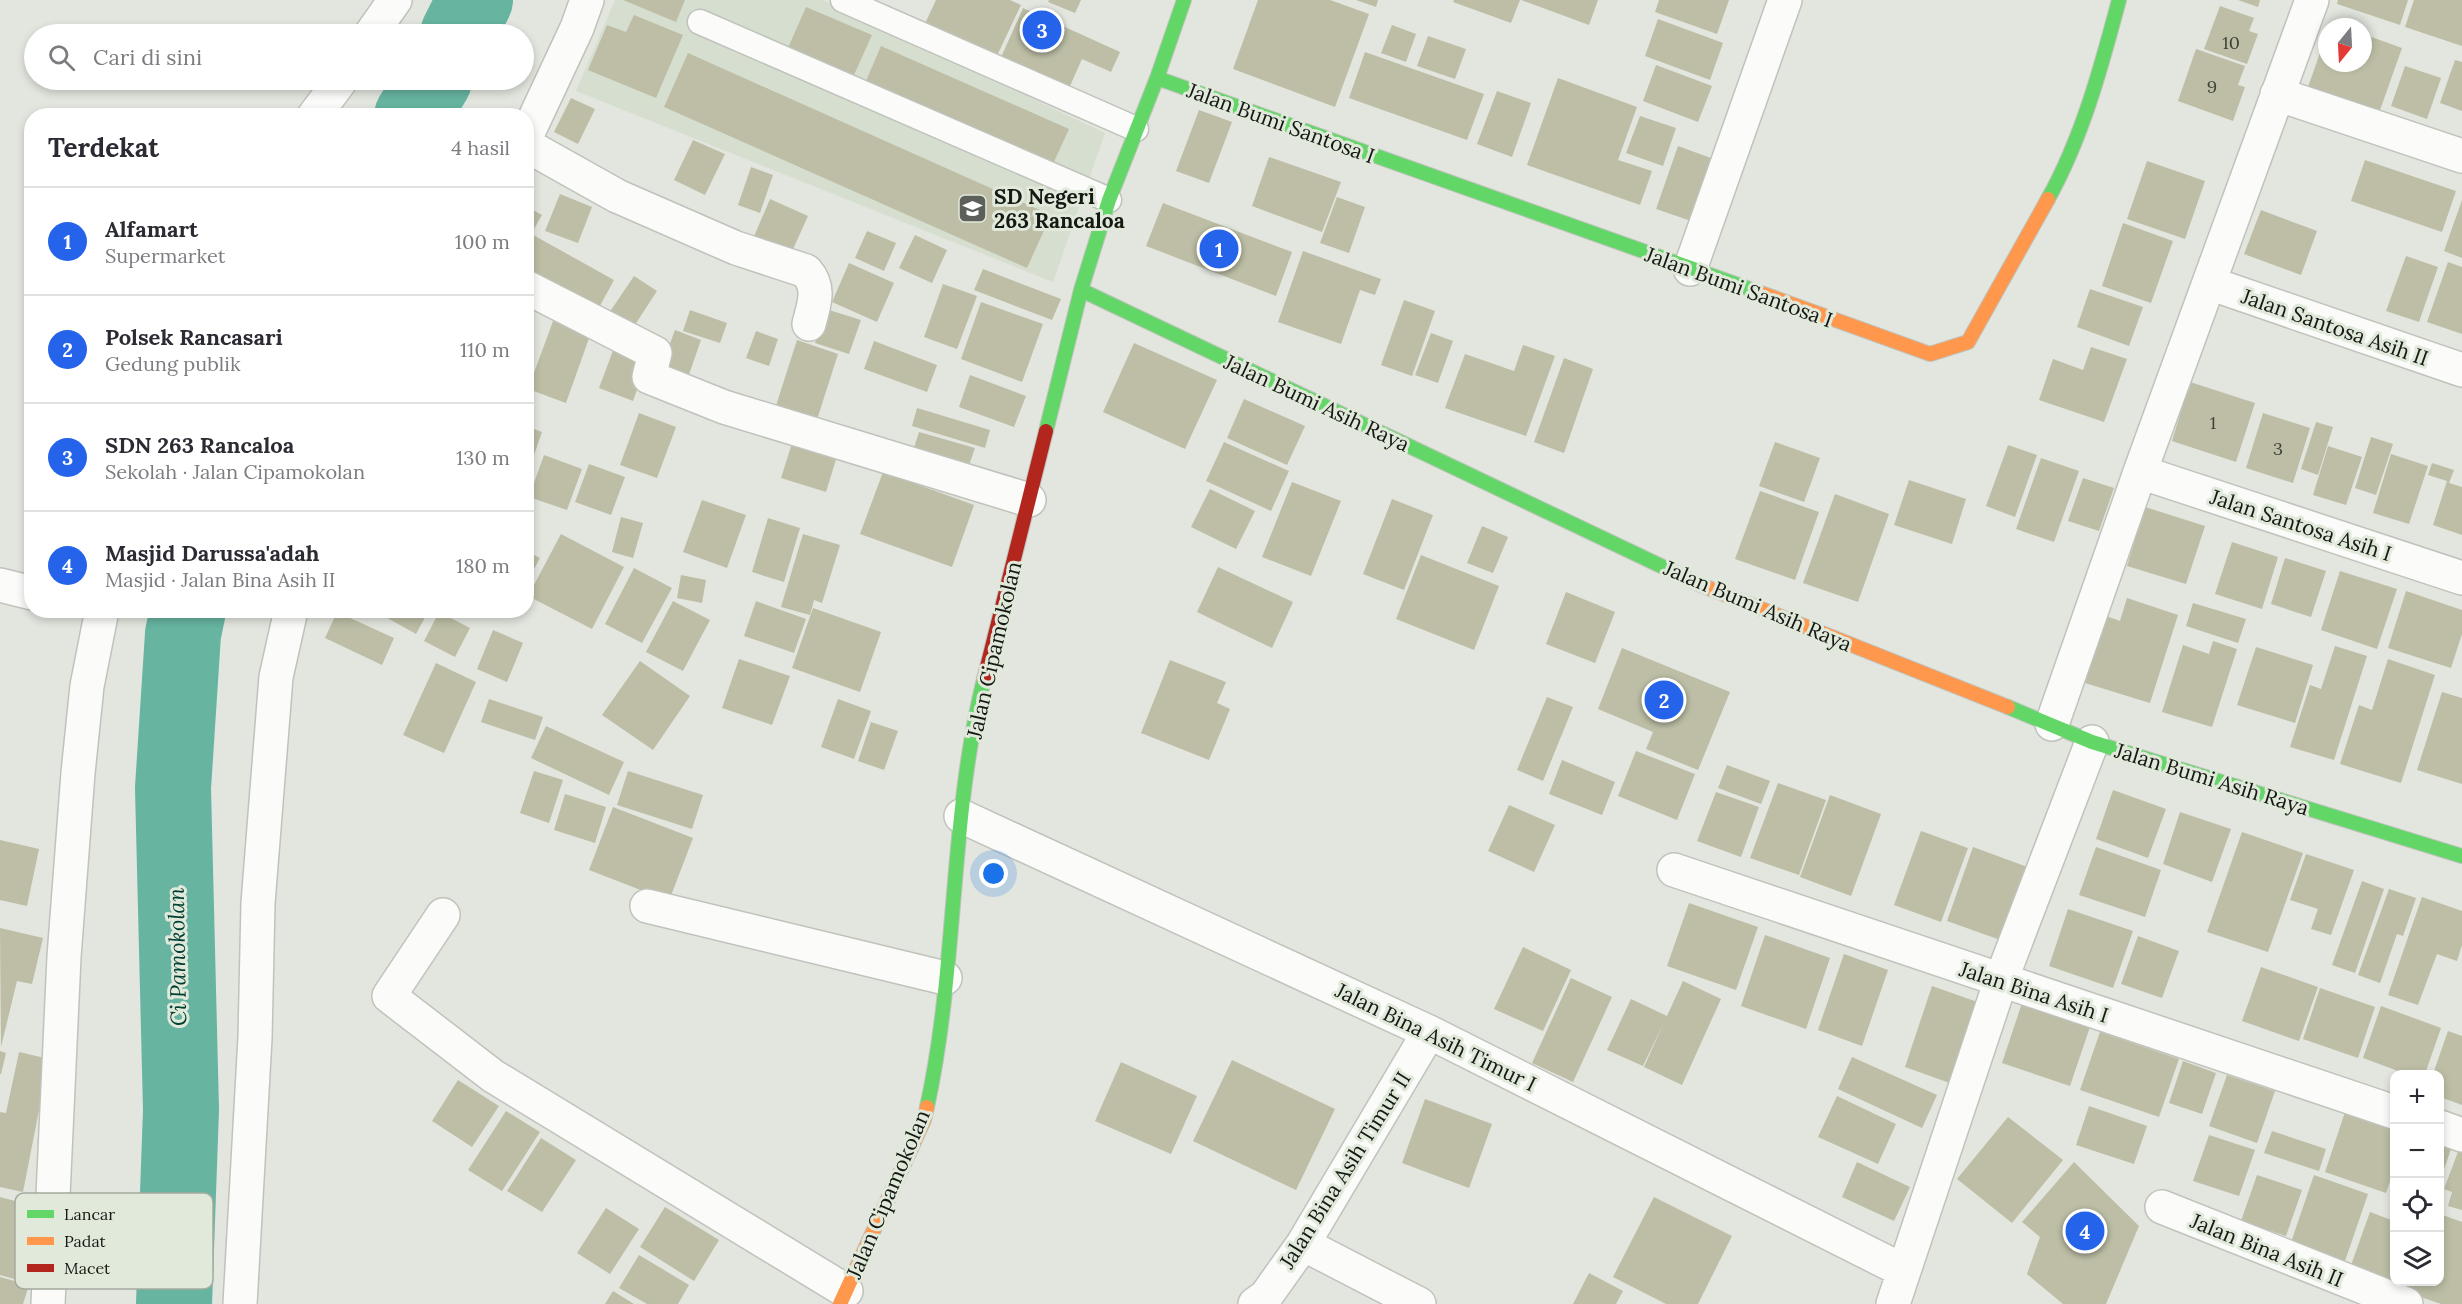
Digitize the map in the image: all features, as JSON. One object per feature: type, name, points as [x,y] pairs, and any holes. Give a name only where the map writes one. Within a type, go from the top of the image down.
[{"type":"street","points":[[378,24],[394,0]]},
{"type":"street","points":[[534,120],[577,28],[587,0]]},
{"type":"street","points":[[1690,269],[1785,0]]},
{"type":"street","name":"Jalan Bumi Santosa I","points":[[1157,78],[1930,354],[1968,342],[2066,167],[2102,65],[2119,0]]},
{"type":"street","points":[[2052,724],[2140,472],[2312,0]]},
{"type":"street","name":"Jalan Cipamokolan","points":[[843,1298],[924,1120],[936,1065],[974,720],[1081,290],[1109,200],[1157,78],[1180,1]]},
{"type":"street","points":[[320,108],[334,90]]},
{"type":"street","points":[[2277,94],[2462,156]]},
{"type":"street","points":[[534,149],[617,196],[736,248],[806,271],[814,280],[816,296],[809,324]]},
{"type":"street","name":"Jalan Santosa Asih II","points":[[2209,284],[2462,370]]},
{"type":"street","name":"Jalan Bumi Asih Raya","points":[[1081,290],[1723,595],[2052,724],[2092,742],[2462,856]]},
{"type":"street","points":[[534,291],[655,353],[649,376],[669,386],[724,407],[1029,500]]},
{"type":"street","name":"Jalan Santosa Asih I","points":[[2140,472],[2462,578]]},
{"type":"street","points":[[0,585],[24,591]]},
{"type":"street","points":[[53,1193],[64,957],[75,808],[87,686],[100,618]]},
{"type":"street","points":[[240,1304],[255,1038],[258,903],[276,677],[289,618]]},
{"type":"street","points":[[1893,1304],[2001,980],[2092,742]]},
{"type":"street","name":"Jalan Bina Asih Timur I","points":[[962,816],[1429,1032],[1904,1271]]},
{"type":"street","name":"Jalan Bina Asih I","points":[[1674,870],[2390,1111]]},
{"type":"street","points":[[647,906],[945,978]]},
{"type":"street","points":[[442,915],[389,996],[493,1076],[843,1298]]},
{"type":"street","name":"Jalan Bina Asih Timur II","points":[[1256,1304],[1266,1296],[1303,1244],[1429,1032]]},
{"type":"street","points":[[2444,1129],[2462,1135]]},
{"type":"street","name":"Jalan Bina Asih II","points":[[2162,1208],[2406,1304]]},
{"type":"street","points":[[1303,1244],[1419,1304]]},
{"type":"street","points":[[48,1304],[49,1289]]},
{"type":"lane","points":[[843,0],[1137,129]]},
{"type":"lane","points":[[700,22],[1109,200]]},
{"type":"shaded area","name":"SD Negeri 263 Rancaloa","points":[[615,0],[823,0],[1105,133],[1053,282],[576,91]]},
{"type":"building","points":[[623,0],[685,0],[676,22]]},
{"type":"building","points":[[936,0],[1010,0],[1021,5],[994,62],[922,30]]},
{"type":"building","points":[[1049,0],[1081,0],[1075,13],[1048,2]]},
{"type":"building","points":[[1258,0],[1330,0],[1369,14],[1335,107],[1233,69]]},
{"type":"building","points":[[1356,0],[1378,0],[1376,7]]},
{"type":"building","points":[[1454,0],[1520,0],[1511,23],[1453,2]]},
{"type":"building","points":[[1521,0],[1598,0],[1589,25]]},
{"type":"building","points":[[1659,0],[1729,0],[1717,34],[1655,12]]},
{"type":"building","points":[[2238,0],[2260,0],[2258,7]]},
{"type":"building","points":[[2338,0],[2408,0],[2400,25],[2337,4]]},
{"type":"building","points":[[2414,0],[2462,0],[2462,46],[2405,27]]},
{"type":"building","points":[[2220,6],[2254,18],[2249,31],[2258,34],[2247,64],[2204,49]]},
{"type":"building","points":[[806,7],[872,35],[849,86],[784,57]]},
{"type":"building","points":[[1023,8],[1120,52],[1111,72],[1082,59],[1066,95],[998,64]]},
{"type":"building","points":[[634,15],[683,35],[656,98],[588,70],[607,25],[626,32]]},
{"type":"building","points":[[1658,19],[1723,43],[1710,80],[1645,56]]},
{"type":"building","points":[[1392,25],[1416,34],[1406,62],[1381,53]]},
{"type":"building","points":[[1428,36],[1466,49],[1455,79],[1417,66]]},
{"type":"building","points":[[2372,37],[2402,48],[2379,113],[2308,87],[2318,59],[2318,72],[2372,72]]},
{"type":"building","points":[[881,46],[1069,129],[1053,164],[866,81]]},
{"type":"building","points":[[2196,49],[2245,66],[2238,85],[2245,87],[2233,121],[2178,101]]},
{"type":"building","points":[[1365,52],[1484,94],[1467,140],[1349,98]]},
{"type":"building","points":[[688,53],[1051,215],[1027,268],[664,107]]},
{"type":"building","points":[[2455,60],[2462,62],[2462,111],[2440,103]]},
{"type":"building","points":[[1656,65],[1712,86],[1698,122],[1643,101]]},
{"type":"building","points":[[2405,66],[2441,78],[2427,119],[2391,106]]},
{"type":"building","points":[[1558,78],[1637,107],[1618,160],[1652,171],[1640,205],[1527,165]]},
{"type":"building","points":[[1497,91],[1531,103],[1512,157],[1477,144]]},
{"type":"building","points":[[571,98],[595,109],[578,144],[554,132]]},
{"type":"building","points":[[1199,110],[1232,122],[1209,183],[1176,171]]},
{"type":"building","points":[[1640,116],[1676,128],[1663,166],[1626,153]]},
{"type":"building","points":[[693,140],[725,154],[705,195],[674,180]]},
{"type":"building","points":[[1678,146],[1719,161],[1697,223],[1656,209]]},
{"type":"building","points":[[1269,157],[1341,182],[1322,232],[1252,206]]},
{"type":"building","points":[[2365,160],[2456,191],[2442,232],[2351,201]]},
{"type":"building","points":[[2147,161],[2205,181],[2185,239],[2127,219]]},
{"type":"building","points":[[751,167],[773,175],[760,213],[738,205]]},
{"type":"building","points":[[560,194],[592,207],[578,243],[545,231]]},
{"type":"building","points":[[1337,197],[1365,207],[1349,253],[1320,243]]},
{"type":"building","points":[[770,199],[808,216],[789,258],[752,241]]},
{"type":"building","points":[[2462,200],[2462,258],[2444,251]]},
{"type":"building","points":[[1163,203],[1292,252],[1276,296],[1146,246]]},
{"type":"building","points":[[534,210],[542,215],[534,229]]},
{"type":"building","points":[[2261,210],[2317,231],[2301,275],[2244,254]]},
{"type":"building","points":[[2123,223],[2173,241],[2151,303],[2102,286]]},
{"type":"building","points":[[867,231],[896,243],[884,271],[855,258]]},
{"type":"building","points":[[534,235],[614,280],[595,315],[534,281]]},
{"type":"building","points":[[915,235],[947,250],[932,283],[899,268]]},
{"type":"building","points":[[1303,251],[1381,279],[1375,295],[1360,290],[1341,344],[1278,322]]},
{"type":"building","points":[[2406,256],[2438,267],[2419,322],[2386,311]]},
{"type":"building","points":[[2448,262],[2462,267],[2462,334],[2427,322]]},
{"type":"building","points":[[849,263],[894,283],[877,322],[832,302]]},
{"type":"building","points":[[983,269],[1061,299],[1052,320],[974,290]]},
{"type":"building","points":[[634,276],[657,291],[629,334],[605,319]]},
{"type":"building","points":[[943,284],[977,296],[957,349],[924,337]]},
{"type":"building","points":[[2090,289],[2143,307],[2129,346],[2077,327]]},
{"type":"building","points":[[1404,300],[1435,311],[1412,376],[1381,365]]},
{"type":"building","points":[[981,302],[1043,324],[1022,382],[961,359]]},
{"type":"building","points":[[826,309],[861,320],[849,354],[815,343]]},
{"type":"building","points":[[690,310],[727,323],[720,343],[683,331]]},
{"type":"building","points":[[556,313],[593,327],[566,403],[534,391],[534,373]]},
{"type":"building","points":[[675,330],[701,340],[686,383],[659,373]]},
{"type":"building","points":[[756,331],[778,339],[769,366],[746,358]]},
{"type":"building","points":[[1431,333],[1453,341],[1438,383],[1415,375]]},
{"type":"building","points":[[797,340],[838,354],[814,429],[773,415]]},
{"type":"building","points":[[874,341],[937,365],[927,392],[864,369]]},
{"type":"building","points":[[1134,343],[1217,380],[1185,449],[1103,412]]},
{"type":"building","points":[[1523,345],[1555,356],[1526,436],[1445,408],[1465,354],[1514,371]]},
{"type":"building","points":[[2091,347],[2127,359],[2104,422],[2039,400],[2053,359],[2083,370]]},
{"type":"building","points":[[614,348],[648,359],[633,401],[599,388]]},
{"type":"building","points":[[1564,358],[1593,369],[1564,453],[1534,442]]},
{"type":"building","points":[[970,375],[1026,396],[1014,427],[959,407]]},
{"type":"building","points":[[2190,382],[2255,403],[2236,462],[2172,441]]},
{"type":"building","points":[[1244,399],[1305,426],[1287,465],[1227,438]]},
{"type":"building","points":[[917,408],[990,430],[985,448],[912,426]]},
{"type":"building","points":[[639,413],[676,427],[657,478],[620,465]]},
{"type":"building","points":[[2263,413],[2310,428],[2293,483],[2246,468]]},
{"type":"building","points":[[2316,422],[2333,427],[2318,475],[2301,469]]},
{"type":"building","points":[[534,429],[542,432],[534,455]]},
{"type":"building","points":[[919,432],[975,448],[966,474],[911,457]]},
{"type":"building","points":[[2371,437],[2393,444],[2376,495],[2355,488]]},
{"type":"building","points":[[793,440],[838,453],[826,492],[781,478]]},
{"type":"building","points":[[1224,442],[1289,471],[1271,511],[1206,481]]},
{"type":"building","points":[[1775,442],[1820,458],[1804,502],[1759,486]]},
{"type":"building","points":[[2008,445],[2037,455],[2015,517],[1986,506]]},
{"type":"building","points":[[2328,446],[2362,457],[2346,505],[2313,495]]},
{"type":"building","points":[[2391,454],[2428,466],[2409,524],[2373,513]]},
{"type":"building","points":[[544,455],[582,469],[567,510],[534,499],[534,483]]},
{"type":"building","points":[[2041,458],[2079,471],[2054,542],[2016,529]]},
{"type":"building","points":[[2432,463],[2454,470],[2449,483],[2462,487],[2462,535],[2433,525],[2447,481],[2428,475]]},
{"type":"building","points":[[589,464],[625,477],[611,515],[575,502]]},
{"type":"building","points":[[883,472],[974,505],[952,567],[860,534]]},
{"type":"building","points":[[2083,478],[2114,488],[2099,531],[2068,521]]},
{"type":"building","points":[[1909,480],[1966,499],[1952,544],[1894,525]]},
{"type":"building","points":[[1292,482],[1341,501],[1311,576],[1262,557]]},
{"type":"building","points":[[1210,489],[1255,511],[1236,549],[1191,527]]},
{"type":"building","points":[[1760,491],[1819,512],[1795,580],[1735,559]]},
{"type":"building","points":[[1835,494],[1889,514],[1858,602],[1803,583]]},
{"type":"building","points":[[1392,499],[1433,515],[1404,590],[1363,574]]},
{"type":"building","points":[[702,500],[746,515],[727,568],[683,552]]},
{"type":"building","points":[[2145,507],[2205,526],[2186,584],[2127,566]]},
{"type":"building","points":[[621,517],[643,523],[633,558],[612,552]]},
{"type":"building","points":[[768,518],[800,528],[784,582],[752,572]]},
{"type":"building","points":[[1482,526],[1508,537],[1493,573],[1467,563]]},
{"type":"building","points":[[561,534],[624,567],[592,629],[534,599],[534,585]]},
{"type":"building","points":[[803,534],[840,545],[822,603],[814,600],[810,615],[781,607]]},
{"type":"building","points":[[2232,542],[2278,557],[2262,609],[2215,594]]},
{"type":"building","points":[[534,555],[540,558],[534,569]]},
{"type":"building","points":[[1421,555],[1499,586],[1474,650],[1396,619]]},
{"type":"building","points":[[2285,558],[2326,571],[2311,617],[2271,604]]},
{"type":"building","points":[[1218,567],[1293,602],[1272,648],[1197,612]]},
{"type":"building","points":[[634,568],[672,588],[642,643],[605,624]]},
{"type":"building","points":[[2340,571],[2397,589],[2377,649],[2321,630]]},
{"type":"building","points":[[681,575],[706,580],[702,603],[677,598]]},
{"type":"building","points":[[2406,591],[2462,610],[2462,634],[2451,668],[2388,648]]},
{"type":"building","points":[[1566,592],[1615,612],[1595,663],[1546,644]]},
{"type":"building","points":[[2127,598],[2178,615],[2150,703],[2085,683],[2106,616],[2120,621]]},
{"type":"building","points":[[673,601],[710,620],[683,671],[646,652]]},
{"type":"building","points":[[756,601],[806,619],[794,653],[744,636]]},
{"type":"building","points":[[2193,603],[2246,619],[2238,643],[2186,626]]},
{"type":"building","points":[[813,608],[881,632],[860,692],[792,668]]},
{"type":"building","points":[[334,618],[350,618],[394,638],[382,665],[325,638]]},
{"type":"building","points":[[387,618],[425,618],[416,634]]},
{"type":"building","points":[[436,618],[451,618],[470,628],[455,657],[424,641]]},
{"type":"building","points":[[493,630],[523,643],[507,682],[477,669]]},
{"type":"building","points":[[2213,641],[2237,649],[2212,727],[2162,712],[2183,645],[2209,654]]},
{"type":"building","points":[[2335,646],[2367,656],[2334,760],[2290,747],[2310,685],[2321,689]]},
{"type":"building","points":[[2256,647],[2313,665],[2295,723],[2237,705]]},
{"type":"building","points":[[1622,648],[1730,692],[1698,770],[1646,749],[1653,732],[1598,709]]},
{"type":"building","points":[[739,659],[790,676],[772,725],[722,708]]},
{"type":"building","points":[[2388,659],[2435,675],[2401,783],[2340,764],[2359,705],[2372,710]]},
{"type":"building","points":[[1170,660],[1226,682],[1217,703],[1230,709],[1209,760],[1141,733]]},
{"type":"building","points":[[640,661],[690,696],[653,750],[602,715]]},
{"type":"building","points":[[436,663],[476,682],[444,753],[403,735]]},
{"type":"building","points":[[2442,692],[2462,698],[2462,784],[2417,770]]},
{"type":"building","points":[[1547,697],[1573,707],[1543,781],[1517,770]]},
{"type":"building","points":[[489,699],[543,717],[535,740],[481,722]]},
{"type":"building","points":[[838,699],[871,711],[854,759],[821,747]]},
{"type":"building","points":[[871,722],[898,731],[884,770],[858,761]]},
{"type":"building","points":[[546,726],[624,762],[609,795],[531,758]]},
{"type":"building","points":[[1636,751],[1695,774],[1677,820],[1618,796]]},
{"type":"building","points":[[1562,760],[1615,782],[1602,815],[1549,794]]},
{"type":"building","points":[[1727,765],[1770,781],[1761,804],[1718,788]]},
{"type":"building","points":[[534,771],[563,780],[549,823],[520,813]]},
{"type":"building","points":[[628,771],[703,795],[692,829],[617,805]]},
{"type":"building","points":[[1778,783],[1826,800],[1799,875],[1750,858]]},
{"type":"building","points":[[2113,790],[2166,809],[2148,858],[2096,839]]},
{"type":"building","points":[[1716,792],[1759,807],[1741,857],[1697,841]]},
{"type":"building","points":[[565,794],[606,807],[595,843],[554,830]]},
{"type":"building","points":[[1830,795],[1881,814],[1851,896],[1800,877]]},
{"type":"building","points":[[1509,805],[1555,825],[1534,872],[1488,851]]},
{"type":"building","points":[[613,807],[693,838],[669,901],[589,870]]},
{"type":"building","points":[[2180,812],[2231,829],[2212,882],[2163,864]]},
{"type":"building","points":[[1921,831],[1968,848],[1941,922],[1894,905]]},
{"type":"building","points":[[2242,832],[2303,853],[2268,952],[2207,932]]},
{"type":"building","points":[[0,840],[39,849],[27,906],[0,900]]},
{"type":"building","points":[[1973,847],[2033,869],[2006,942],[1947,921]]},
{"type":"building","points":[[2096,847],[2161,870],[2145,917],[2079,895]]},
{"type":"building","points":[[2306,854],[2354,870],[2331,935],[2311,929],[2318,909],[2290,900]]},
{"type":"building","points":[[2362,881],[2384,889],[2355,973],[2332,965]]},
{"type":"building","points":[[2389,889],[2416,898],[2403,936],[2397,934],[2380,983],[2358,975]]},
{"type":"building","points":[[2422,897],[2462,911],[2462,945],[2457,961],[2437,954],[2418,1005],[2388,995]]},
{"type":"building","points":[[1689,903],[1758,927],[1736,990],[1667,966]]},
{"type":"building","points":[[2068,909],[2133,931],[2113,988],[2049,966]]},
{"type":"building","points":[[0,928],[43,938],[32,984],[17,981],[1,1047]]},
{"type":"building","points":[[1765,935],[1830,958],[1806,1029],[1741,1006]]},
{"type":"building","points":[[2138,936],[2179,951],[2162,998],[2121,984]]},
{"type":"building","points":[[1523,947],[1571,970],[1543,1031],[1494,1009]]},
{"type":"building","points":[[1844,954],[1888,970],[1862,1046],[1818,1030]]},
{"type":"building","points":[[2261,967],[2318,987],[2299,1041],[2242,1021]]},
{"type":"building","points":[[1571,978],[1612,997],[1573,1082],[1532,1063]]},
{"type":"building","points":[[1683,981],[1721,999],[1682,1085],[1644,1067],[1664,1022],[1643,1066],[1607,1050],[1631,999],[1667,1016]]},
{"type":"building","points":[[1932,986],[1986,1005],[1958,1086],[1905,1067]]},
{"type":"building","points":[[2320,988],[2375,1007],[2358,1058],[2303,1039]]},
{"type":"building","points":[[2023,1000],[2091,1024],[2070,1086],[2002,1063]]},
{"type":"building","points":[[2381,1006],[2441,1028],[2426,1070],[2395,1070],[2363,1058]]},
{"type":"building","points":[[2448,1031],[2462,1036],[2462,1105],[2444,1098],[2444,1070],[2434,1070]]},
{"type":"building","points":[[2100,1032],[2179,1059],[2159,1117],[2080,1090]]},
{"type":"building","points":[[0,1051],[6,1053],[1,1074],[0,1074]]},
{"type":"building","points":[[19,1052],[49,1059],[23,1192],[0,1187],[0,1112],[6,1113]]},
{"type":"building","points":[[1852,1057],[1937,1095],[1922,1128],[1838,1089]]},
{"type":"building","points":[[1232,1060],[1335,1109],[1296,1190],[1193,1141]]},
{"type":"building","points":[[2183,1061],[2216,1073],[2202,1114],[2169,1103]]},
{"type":"building","points":[[1121,1062],[1197,1096],[1171,1154],[1095,1121]]},
{"type":"building","points":[[2227,1075],[2275,1091],[2257,1143],[2209,1126]]},
{"type":"building","points":[[458,1080],[499,1106],[472,1147],[432,1121]]},
{"type":"building","points":[[1837,1096],[1896,1124],[1878,1164],[1818,1137]]},
{"type":"building","points":[[1425,1099],[1492,1124],[1469,1188],[1402,1163]]},
{"type":"building","points":[[2089,1106],[2147,1126],[2134,1164],[2076,1145]]},
{"type":"building","points":[[506,1111],[540,1132],[502,1191],[468,1170]]},
{"type":"building","points":[[2345,1112],[2390,1129],[2390,1182],[2386,1193],[2325,1172]]},
{"type":"building","points":[[2008,1117],[2063,1160],[2012,1223],[1957,1179]]},
{"type":"building","points":[[2272,1131],[2326,1149],[2319,1171],[2264,1153]]},
{"type":"building","points":[[2209,1135],[2255,1150],[2239,1196],[2193,1181]]},
{"type":"building","points":[[541,1138],[576,1160],[542,1212],[507,1191]]},
{"type":"building","points":[[2462,1141],[2462,1210],[2448,1206],[2452,1192],[2444,1189]]},
{"type":"building","points":[[2444,1143],[2452,1146],[2444,1169]]},
{"type":"building","points":[[1857,1162],[1910,1187],[1894,1221],[1842,1197]]},
{"type":"building","points":[[2074,1162],[2139,1226],[2106,1304],[2063,1304],[2027,1274],[2040,1237],[2022,1222]]},
{"type":"building","points":[[2257,1175],[2302,1190],[2286,1236],[2241,1221]]},
{"type":"building","points":[[2314,1175],[2368,1194],[2344,1264],[2290,1245]]},
{"type":"building","points":[[0,1197],[15,1201],[15,1279],[0,1275]]},
{"type":"building","points":[[1654,1197],[1732,1236],[1698,1304],[1666,1304],[1613,1277]]},
{"type":"building","points":[[665,1207],[719,1240],[694,1281],[640,1247]]},
{"type":"building","points":[[606,1208],[639,1229],[610,1274],[577,1253]]},
{"type":"building","points":[[2370,1212],[2390,1220],[2390,1282],[2350,1268]]},
{"type":"building","points":[[2444,1215],[2462,1222],[2462,1304],[2441,1304],[2403,1291],[2405,1286],[2444,1286]]},
{"type":"building","points":[[639,1255],[689,1285],[678,1304],[647,1304],[619,1288]]},
{"type":"building","points":[[1589,1273],[1623,1291],[1616,1304],[1573,1304]]},
{"type":"building","points":[[0,1277],[15,1281],[15,1289],[28,1289],[23,1304],[0,1304]]},
{"type":"building","points":[[613,1291],[634,1304],[605,1304]]},
{"type":"waterway","name":"Ci Pamokolan","points":[[463,24],[475,0]]},
{"type":"waterway","name":"Ci Pamokolan","points":[[417,108],[428,90]]},
{"type":"waterway","name":"Ci Pamokolan","points":[[178,1193],[181,1110],[173,788],[183,634],[186,618]]},
{"type":"waterway","name":"Ci Pamokolan","points":[[174,1304],[175,1289]]},
{"type":"traffic: fast","points":[[1046,431],[1081,290],[1109,200],[1157,78],[1184,0]]},
{"type":"traffic: fast","points":[[2048,199],[2081,127],[2098,77],[2119,0]]},
{"type":"traffic: fast","points":[[1157,78],[1761,293]]},
{"type":"traffic: fast","points":[[1081,290],[1701,585]]},
{"type":"traffic: fast","points":[[927,1107],[944,1000],[965,785],[984,679]]},
{"type":"traffic: fast","points":[[2008,707],[2092,742],[2462,856]]},
{"type":"traffic: slow","points":[[1761,293],[1930,354],[1968,342],[2048,199]]},
{"type":"traffic: slow","points":[[1701,585],[2008,707]]},
{"type":"traffic: slow","points":[[840,1304],[924,1120],[927,1107]]},
{"type":"traffic: jam","points":[[984,679],[1046,431]]},
{"type":"place","name":"SDN 263 Rancaloa","points":[[1042,30]]},
{"type":"place","name":"SD Negeri 263 Rancaloa","points":[[973,208]]},
{"type":"place","name":"Alfamart","points":[[1219,249]]},
{"type":"place","name":"Polsek Rancasari","points":[[1664,700]]},
{"type":"place","name":"Masjid Darussa'adah","points":[[2085,1231]]}]
